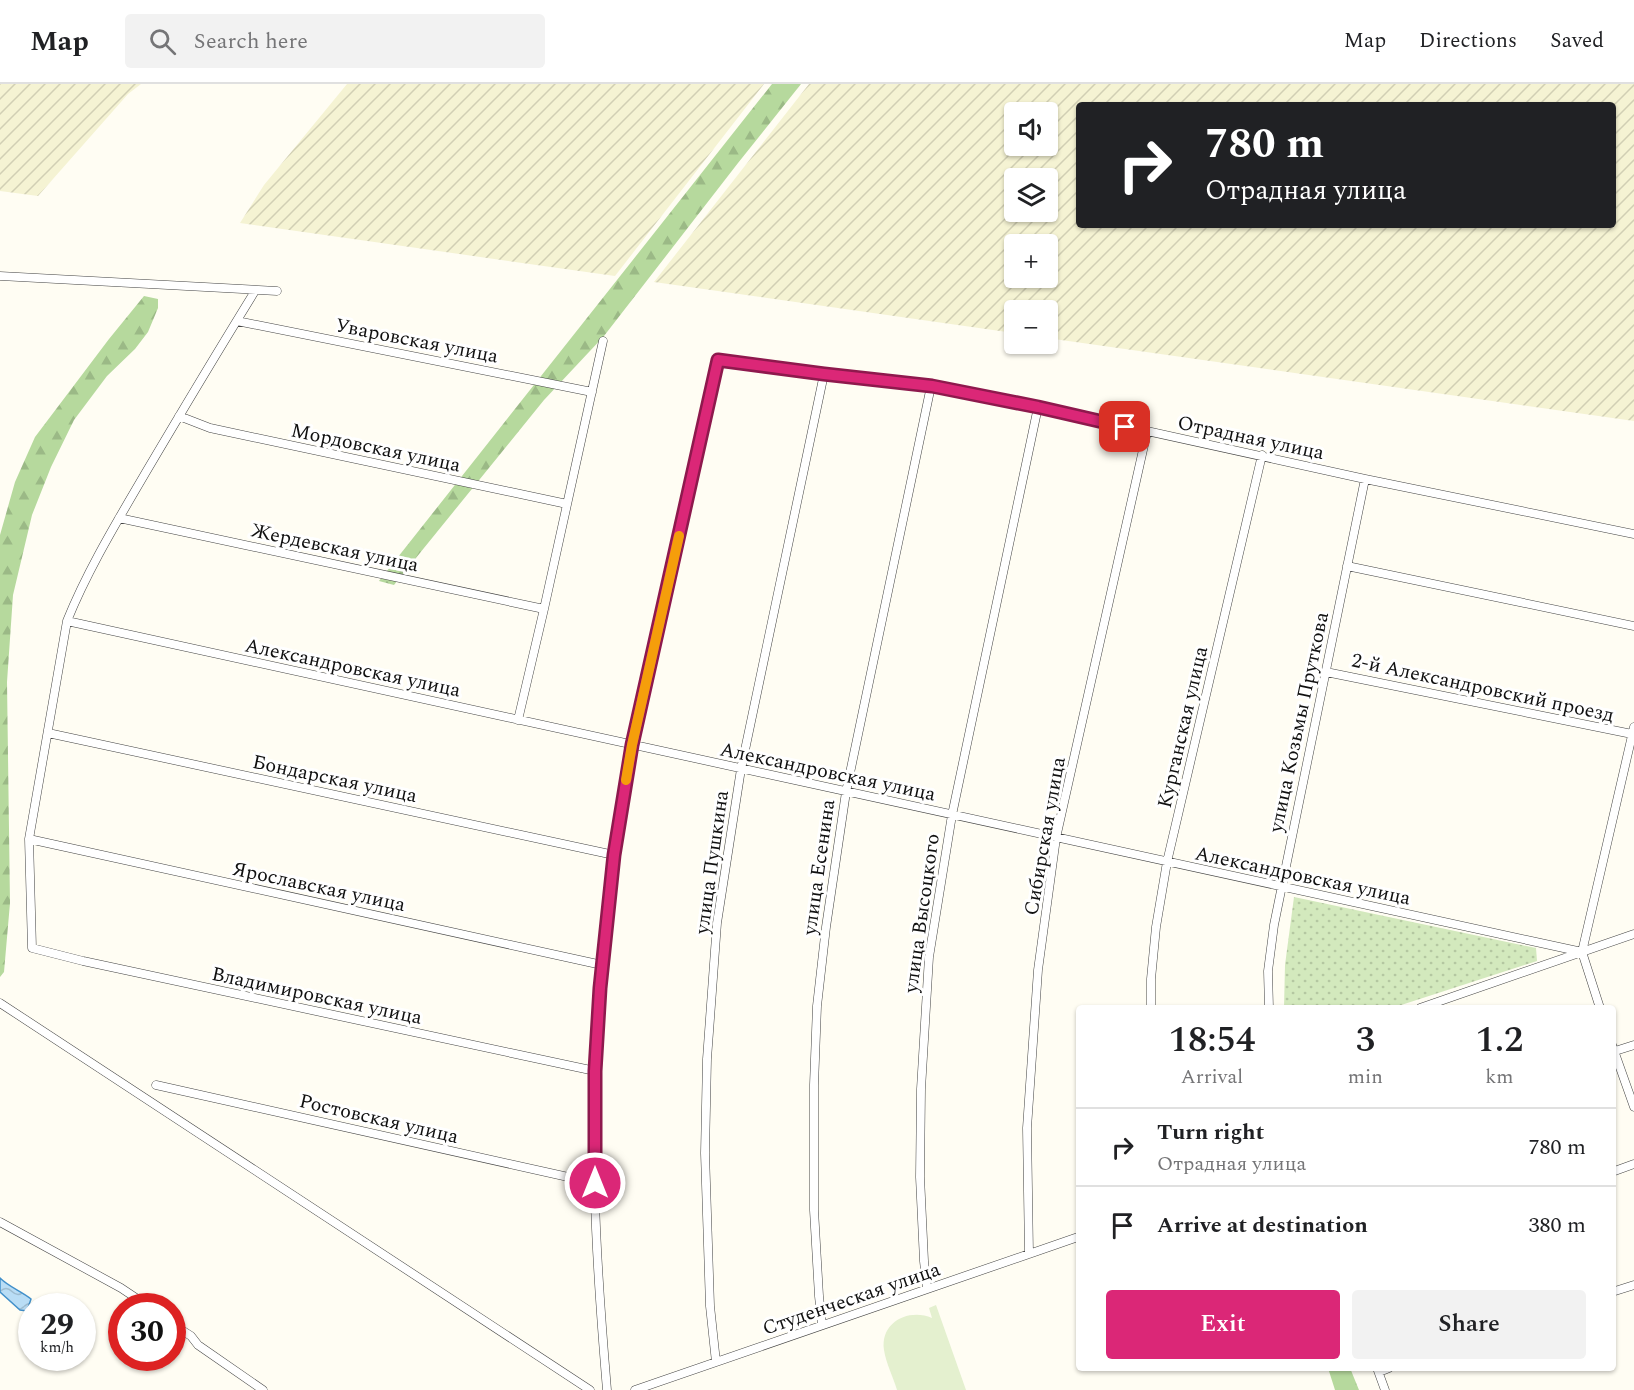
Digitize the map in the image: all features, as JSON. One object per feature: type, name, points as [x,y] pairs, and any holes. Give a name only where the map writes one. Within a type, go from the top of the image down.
[{"type":"street","points":[[0,276],[277,291]]},
{"type":"street","points":[[29,838],[68,621],[78,595],[119,518],[255,291]]},
{"type":"street","name":"Уваровская улица","points":[[237,321],[592,392]]},
{"type":"street","points":[[518,720],[603,341]]},
{"type":"street","name":"Отрадная улица","points":[[632,745],[718,360],[932,386],[1634,534]]},
{"type":"street","name":"улица Пушкина","points":[[716,1362],[710,1306],[705,1153],[707,1059],[717,923],[741,769],[824,374]]},
{"type":"street","name":"улица Есенина","points":[[822,1325],[814,1210],[814,1085],[817,1006],[826,927],[846,792],[932,386]]},
{"type":"street","name":"улица Высоцкого","points":[[927,1289],[920,1177],[921,1089],[929,957],[952,815],[1038,407]]},
{"type":"street","name":"Мордовская улица","points":[[179,416],[210,428],[567,504]]},
{"type":"street","name":"Сибирская улица","points":[[1029,1254],[1027,1128],[1038,970],[1056,838],[1147,432]]},
{"type":"street","name":"Курганская улица","points":[[1151,1005],[1156,927],[1167,862],[1262,455]]},
{"type":"street","name":"улица Козьмы Пруткова","points":[[1269,1005],[1268,971],[1274,925],[1365,479]]},
{"type":"street","name":"Жердевская улица","points":[[119,518],[544,609]]},
{"type":"street","points":[[1347,566],[1634,626]]},
{"type":"street","name":"Александровская улица","points":[[68,621],[1582,952]]},
{"type":"street","name":"2-й Александровский проезд","points":[[1326,672],[1633,731]]},
{"type":"street","points":[[1599,1005],[1582,952],[1633,731]]},
{"type":"street","name":"Бондарская улица","points":[[48,734],[614,855]]},
{"type":"street","points":[[607,1390],[596,1238],[595,1071],[602,965],[614,855],[632,745]]},
{"type":"street","name":"Владимировская улица","points":[[29,838],[32,948],[94,964],[595,1071]]},
{"type":"street","name":"Ярославская улица","points":[[29,838],[602,965]]},
{"type":"street","points":[[1429,1005],[1634,934]]},
{"type":"street","points":[[0,1003],[590,1390]]},
{"type":"street","points":[[1616,1048],[1634,1045]]},
{"type":"street","points":[[1616,1057],[1634,1107]]},
{"type":"street","name":"Ростовская улица","points":[[156,1085],[595,1183]]},
{"type":"street","points":[[1616,1171],[1634,1164]]},
{"type":"street","points":[[0,1222],[128,1293]]},
{"type":"street","name":"Студенческая улица","points":[[635,1390],[1076,1238]]},
{"type":"street","points":[[1616,1291],[1634,1284]]},
{"type":"street","points":[[186,1333],[198,1345],[263,1390]]},
{"type":"street","points":[[1378,1371],[1385,1390]]},
{"type":"shaded area","points":[[0,84],[141,84],[128,94],[38,196],[0,191]]},
{"type":"shaded area","points":[[347,84],[764,84],[615,276],[240,223],[264,185]]},
{"type":"shaded area","points":[[809,84],[1634,84],[1634,421],[1058,340],[1058,300],[1004,300],[1004,332],[654,282]]},
{"type":"green space","points":[[772,84],[801,84],[604,336],[544,400],[394,585],[379,581]]},
{"type":"green space","points":[[144,296],[158,299],[158,308],[148,332],[135,349],[107,376],[74,420],[51,467],[32,515],[13,595],[7,682],[10,903],[4,972],[0,977],[0,535],[15,482],[35,437]]},
{"type":"green space","points":[[1294,897],[1536,948],[1537,961],[1401,1005],[1284,1005],[1285,965]]},
{"type":"green space","points":[[936,1305],[966,1390],[897,1390],[884,1350],[887,1332],[891,1325],[906,1316],[923,1315],[932,1318],[929,1308]]},
{"type":"green space","points":[[1329,1371],[1351,1371],[1359,1390],[1335,1390]]},
{"type":"water","points":[[0,1278],[21,1293],[18,1293],[18,1308],[0,1292]]},
{"type":"slow traffic","points":[[626,780],[679,536]]},
{"type":"route","points":[[595,1183],[594,1126],[598,1011],[614,855],[632,745],[718,360],[932,386],[1125,427]]}]
